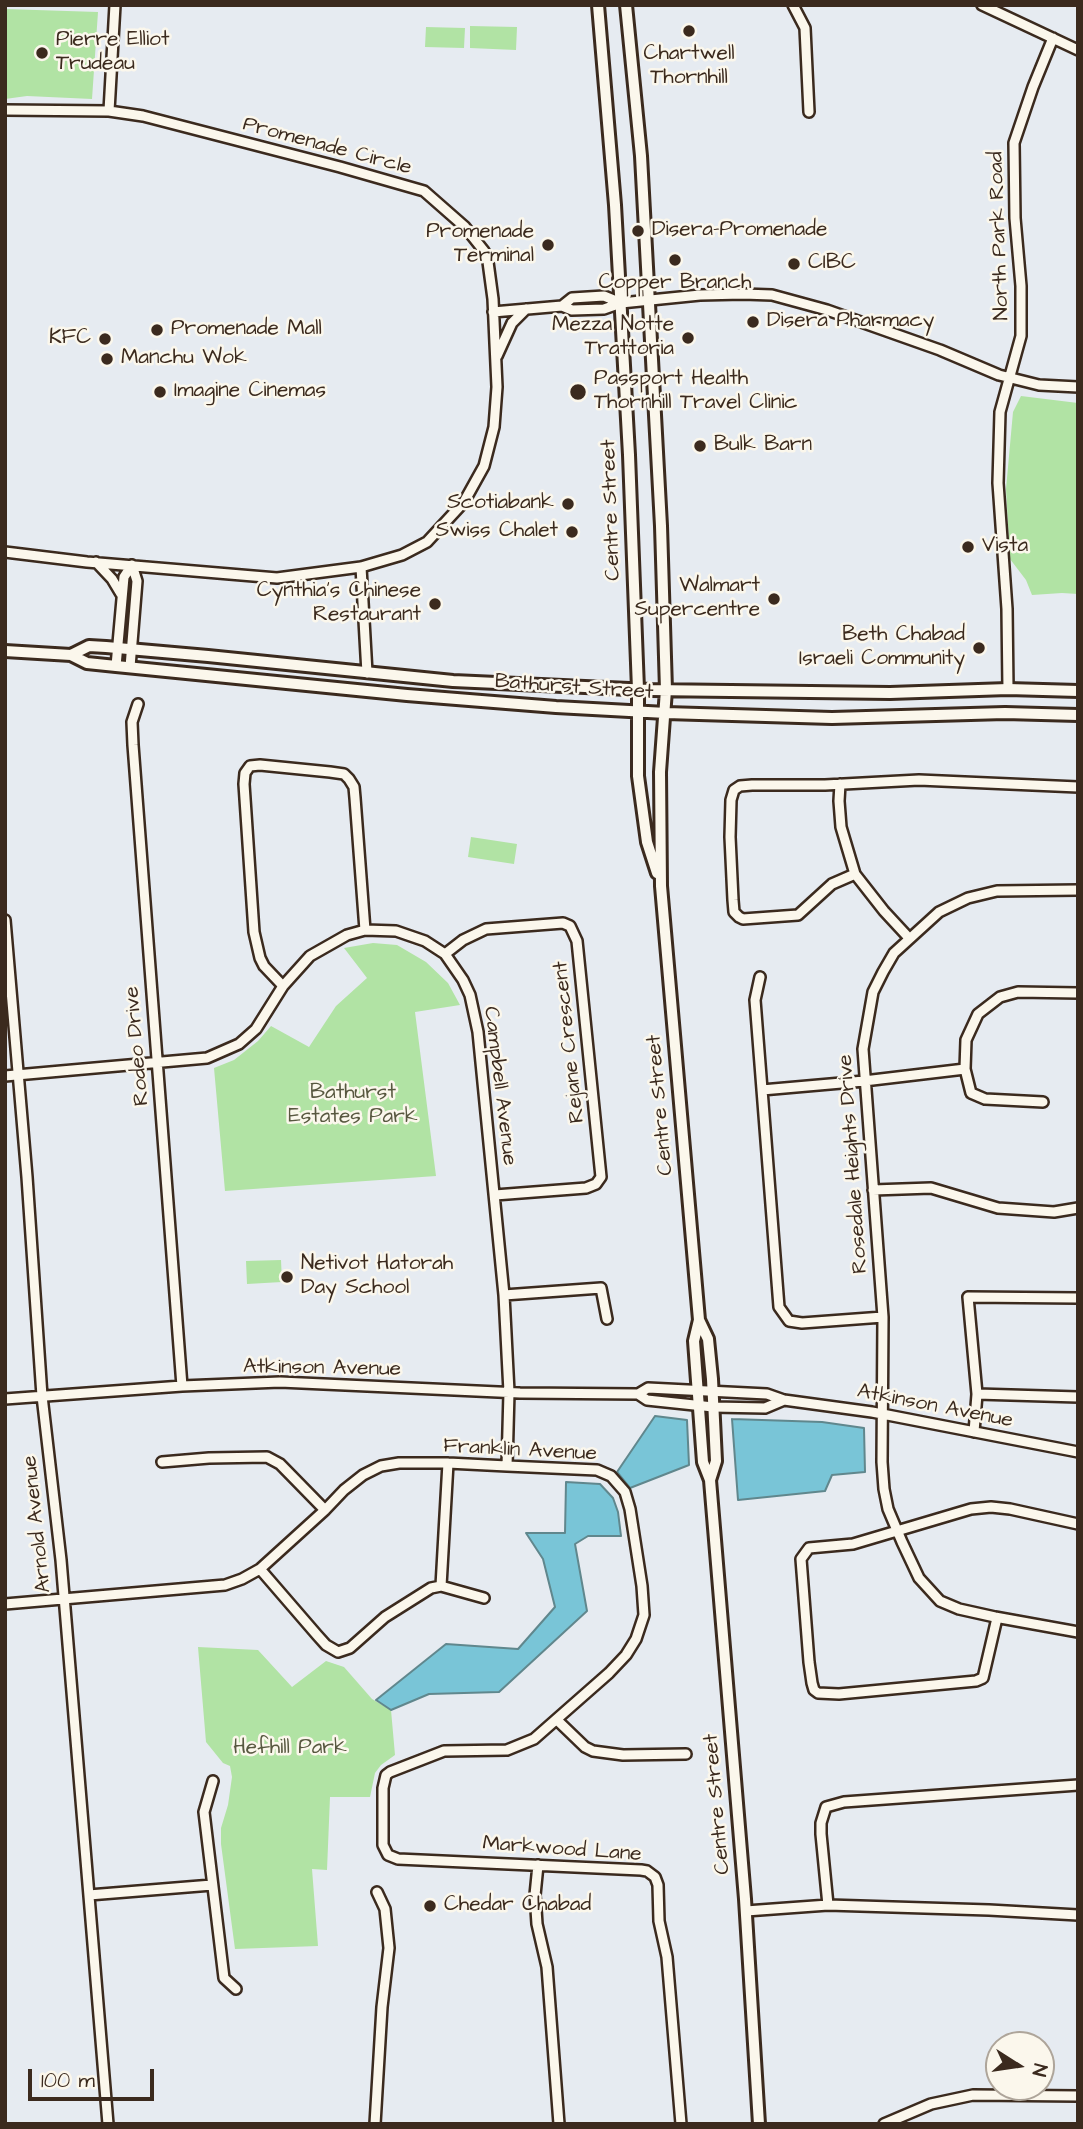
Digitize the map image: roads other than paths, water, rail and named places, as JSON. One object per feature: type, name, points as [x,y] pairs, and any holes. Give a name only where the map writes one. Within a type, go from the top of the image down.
[{"type":"main road","name":"Centre Street","points":[[598,5],[621,303],[638,689],[638,776],[647,842],[661,886]]},
{"type":"main road","name":"Centre Street","points":[[626,5],[641,156],[661,526],[666,690],[666,713],[661,741],[661,886],[699,1320],[694,1341],[703,1462],[710,1480],[746,1910],[760,2124]]},
{"type":"main road","name":"Bathurst Street","points":[[71,655],[89,646],[453,681],[638,689],[1078,691]]},
{"type":"main road","name":"Bathurst Street","points":[[5,652],[71,655],[87,663],[556,707],[832,718],[1004,713],[1078,715]]},
{"type":"main road","name":"Centre Street","points":[[699,1320],[708,1339],[713,1392],[716,1461],[710,1480]]},
{"type":"street","points":[[109,111],[115,5]]},
{"type":"street","points":[[793,5],[805,28],[809,112]]},
{"type":"street","points":[[982,5],[1078,50]]},
{"type":"street","name":"North Park Road","points":[[1008,689],[1007,609],[998,483],[1000,412],[1021,336],[1014,143],[1032,87],[1053,38]]},
{"type":"street","name":"Promenade Circle","points":[[5,110],[109,111],[143,116],[424,191],[465,228],[484,251],[490,273],[494,312],[497,387],[494,426],[484,466],[464,502],[427,542],[402,555],[361,567],[276,578],[5,552]]},
{"type":"street","points":[[494,312],[562,306],[572,298],[604,296],[621,303],[701,295],[772,295],[827,310],[1009,377],[1039,385],[1078,387]]},
{"type":"street","points":[[496,357],[512,323],[526,309]]},
{"type":"street","points":[[96,562],[112,579],[122,596]]},
{"type":"street","points":[[116,666],[124,577],[132,565]]},
{"type":"street","points":[[130,667],[137,581],[132,565]]},
{"type":"street","points":[[361,567],[367,673]]},
{"type":"street","name":"Rodeo Drive","points":[[138,704],[132,722],[133,745],[182,1386]]},
{"type":"street","points":[[283,986],[264,966],[254,932],[244,784],[245,773],[250,766],[344,774],[349,779],[354,787],[365,930]]},
{"type":"street","points":[[855,873],[821,892],[798,915],[743,919],[734,912],[730,837],[731,800],[734,790],[740,786],[752,785],[919,780],[1078,787]]},
{"type":"street","points":[[840,784],[841,827],[855,873],[909,938]]},
{"type":"street","name":"Rosedale Heights Drive","points":[[1078,890],[997,891],[968,898],[939,912],[894,953],[873,992],[863,1049],[883,1317],[884,1489],[888,1509],[919,1578],[940,1601],[959,1609],[997,1618],[1078,1632]]},
{"type":"street","name":"Arnold Avenue","points":[[5,920],[42,1396],[64,1599],[108,2124]]},
{"type":"street","name":"Rejane Crescent","points":[[445,954],[463,940],[486,929],[563,923],[570,926],[577,942],[601,1177],[596,1184],[586,1188],[495,1195]]},
{"type":"street","name":"Campbell Avenue","points":[[5,1076],[206,1058],[239,1044],[256,1029],[283,986],[310,956],[347,935],[365,930],[396,931],[425,941],[445,954],[466,987],[475,1015],[504,1295],[509,1392],[507,1466]]},
{"type":"street","points":[[760,977],[755,1000],[779,1307],[789,1321],[802,1323],[883,1317]]},
{"type":"street","points":[[1043,1102],[976,1097],[971,1093],[965,1069],[966,1040],[978,1014],[1000,997],[1018,992],[1078,993]]},
{"type":"street","points":[[762,1090],[965,1069]]},
{"type":"street","points":[[873,1190],[931,1188],[998,1208],[1054,1212],[1078,1208]]},
{"type":"street","points":[[504,1295],[601,1288],[607,1320]]},
{"type":"street","points":[[974,1432],[977,1394],[968,1297],[1078,1298]]},
{"type":"street","name":"Atkinson Avenue","points":[[5,1399],[280,1382],[509,1392],[638,1394],[648,1388],[767,1394],[785,1400],[883,1415],[1078,1452]]},
{"type":"street","name":"Atkinson Avenue","points":[[638,1394],[647,1401],[713,1407],[765,1408],[785,1400]]},
{"type":"street","points":[[977,1394],[1078,1397]]},
{"type":"street","points":[[162,1462],[267,1457],[280,1464],[325,1510]]},
{"type":"street","name":"Franklin Avenue","points":[[5,1604],[225,1585],[242,1579],[260,1569],[325,1510],[344,1489],[381,1466],[398,1463],[448,1463],[604,1472],[611,1476],[625,1492],[630,1509],[644,1604],[641,1628],[626,1655],[534,1739],[517,1747],[496,1751],[444,1751],[386,1775],[383,1788],[382,1838],[386,1853]]},
{"type":"street","points":[[441,1586],[448,1463]]},
{"type":"street","points":[[997,1618],[983,1678],[949,1684],[839,1694],[818,1693],[814,1690],[809,1662],[802,1559],[809,1548],[853,1544],[971,1509],[1010,1509],[1078,1524]]},
{"type":"street","points":[[260,1569],[326,1645],[338,1652],[350,1648],[385,1617],[431,1588],[441,1586],[484,1598]]},
{"type":"street","points":[[557,1720],[585,1747],[593,1751],[623,1755],[686,1754]]},
{"type":"street","points":[[213,1781],[204,1812],[212,1885],[224,1978],[236,1989]]},
{"type":"street","points":[[828,1905],[821,1834],[826,1807],[844,1802],[1078,1785]]},
{"type":"street","name":"Markwood Lane","points":[[386,1853],[398,1859],[641,1870],[652,1874],[657,1880],[659,1922],[667,1957],[681,2124]]},
{"type":"street","points":[[538,1865],[535,1895],[537,1924],[547,1967],[559,2124]]},
{"type":"street","points":[[89,1895],[212,1885]]},
{"type":"street","points":[[375,2124],[382,2007],[389,1948],[385,1909],[377,1892]]},
{"type":"street","points":[[746,1910],[828,1905],[1078,1915]]},
{"type":"street","points":[[884,2124],[931,2105],[974,2095],[1078,2096]]},
{"type":"water","points":[[655,1416],[687,1420],[689,1465],[630,1488],[617,1472]]},
{"type":"water","points":[[732,1419],[822,1422],[864,1428],[865,1472],[832,1475],[825,1491],[738,1500]]},
{"type":"water","points":[[566,1482],[600,1484],[613,1498],[618,1512],[621,1536],[588,1536],[575,1544],[587,1611],[499,1692],[429,1694],[391,1710],[376,1700],[446,1644],[518,1649],[555,1607],[543,1559],[526,1533],[565,1533]]},
{"type":"place","name":"Chartwell Thornhill","points":[[689,31]]},
{"type":"place","name":"Pierre Elliot Trudeau","points":[[42,53]]},
{"type":"place","name":"Disera-Promenade","points":[[638,231]]},
{"type":"place","name":"Promenade Terminal","points":[[548,245]]},
{"type":"place","name":"Copper Branch","points":[[675,260]]},
{"type":"place","name":"CIBC","points":[[794,264]]},
{"type":"place","name":"Disera Pharmacy","points":[[753,322]]},
{"type":"place","name":"Promenade Mall","points":[[157,330]]},
{"type":"place","name":"Mezza Notte Trattoria","points":[[688,338]]},
{"type":"place","name":"KFC","points":[[105,339]]},
{"type":"place","name":"Manchu Wok","points":[[107,359]]},
{"type":"place","name":"Imagine Cinemas","points":[[160,392]]},
{"type":"place","name":"Passport Health Thornhill Travel Clinic","points":[[578,392]]},
{"type":"place","name":"Bulk Barn","points":[[700,446]]},
{"type":"place","name":"Scotiabank","points":[[568,504]]},
{"type":"place","name":"Swiss Chalet","points":[[572,532]]},
{"type":"place","name":"Vista","points":[[968,547]]},
{"type":"place","name":"Walmart Supercentre","points":[[774,599]]},
{"type":"place","name":"Cynthia's Chinese Restaurant","points":[[435,604]]},
{"type":"place","name":"Beth Chabad Israeli Community","points":[[979,648]]},
{"type":"place","name":"Netivot Hatorah Day School","points":[[287,1277]]},
{"type":"place","name":"Chedar Chabad","points":[[430,1906]]},
{"type":"park label","name":"Bathurst Estates Park","points":[[353,1106]]},
{"type":"park label","name":"Hefhill Park","points":[[290,1749]]}]
